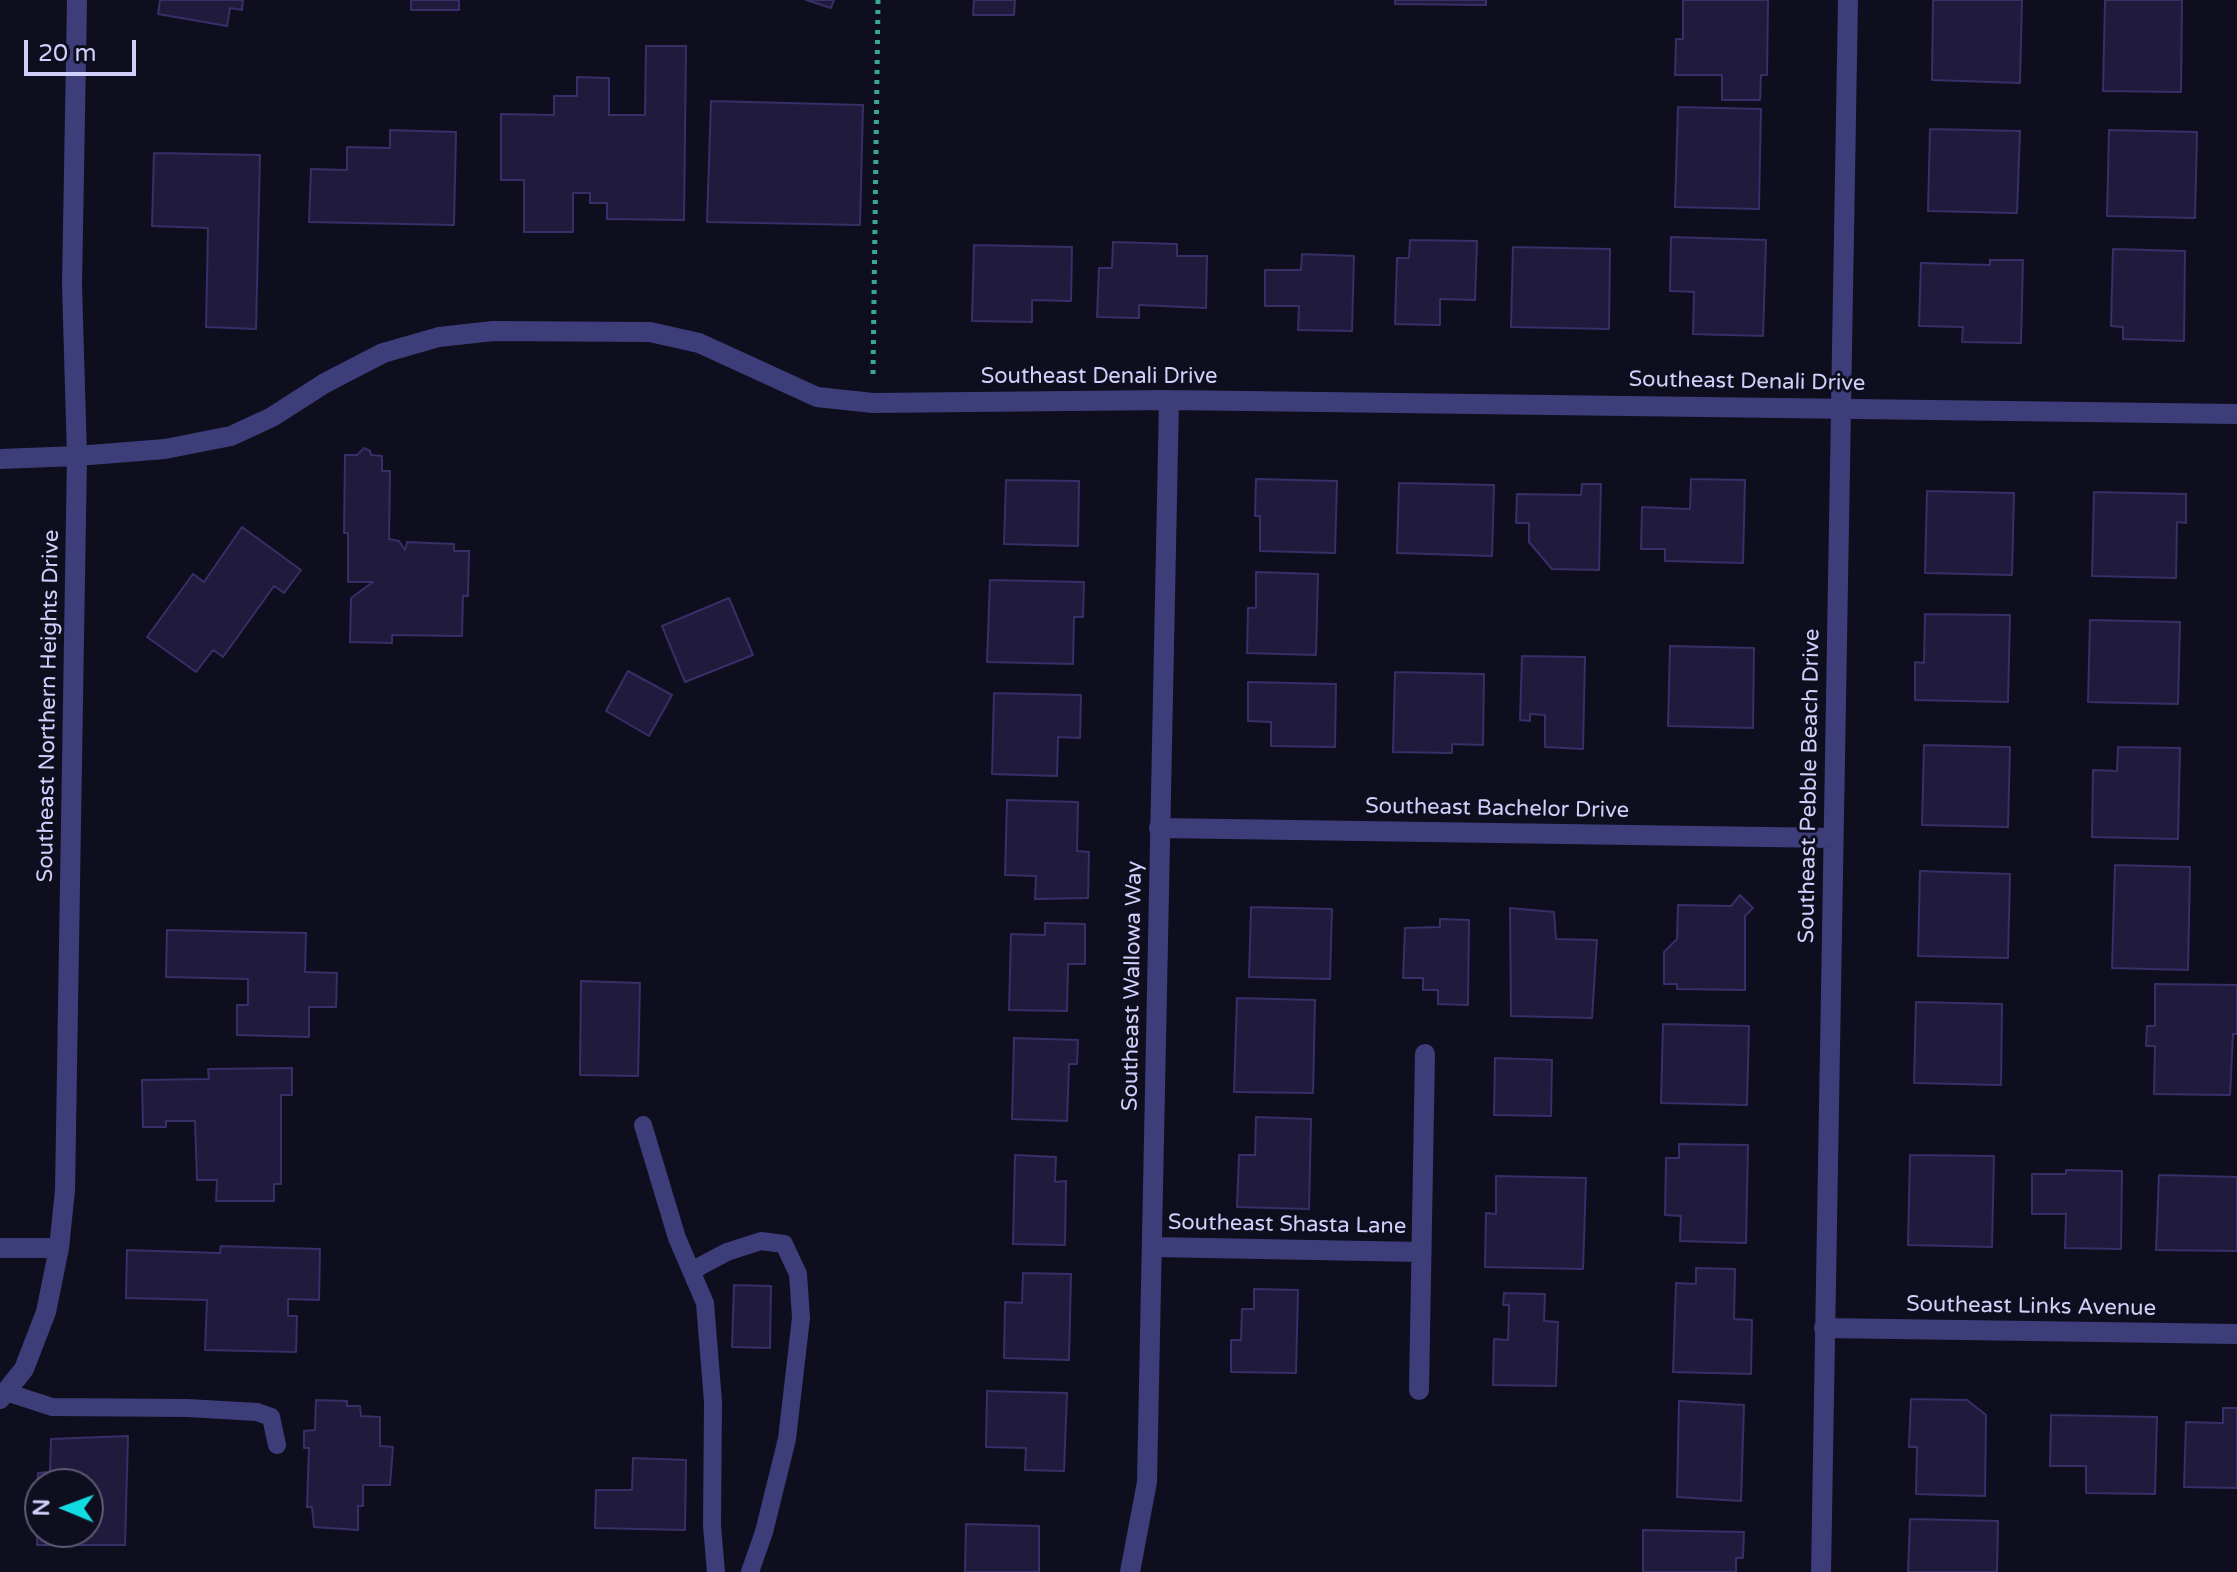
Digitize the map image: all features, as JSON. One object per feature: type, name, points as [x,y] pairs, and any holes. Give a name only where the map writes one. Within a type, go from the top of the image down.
[{"type":"street","name":"Southeast Northern Heights Drive","points":[[3,1396],[24,1369],[46,1312],[59,1248],[65,1190],[77,456],[72,285],[77,0]]},
{"type":"street","name":"Southeast Pebble Beach Drive","points":[[1821,1572],[1848,0]]},
{"type":"street","name":"Southeast Denali Drive","points":[[0,459],[165,449],[231,436],[272,417],[325,383],[383,353],[439,337],[493,331],[650,332],[699,343],[817,397],[873,403],[1169,400],[2237,414]]},
{"type":"street","name":"Southeast Wallowa Way","points":[[1130,1572],[1147,1482],[1169,400]]},
{"type":"street","name":"Southeast Bachelor Drive","points":[[1159,828],[1833,838]]},
{"type":"street","name":"Southeast Shasta Lane","points":[[1419,1390],[1425,1054]]},
{"type":"street","name":"Southeast Shasta Lane","points":[[1152,1247],[1421,1252]]},
{"type":"street","points":[[0,1248],[59,1248]]},
{"type":"street","name":"Southeast Links Avenue","points":[[1824,1328],[2237,1334]]},
{"type":"lane","points":[[643,1125],[677,1238],[705,1303],[713,1402],[712,1526],[716,1572]]},
{"type":"lane","points":[[691,1271],[727,1252],[761,1241],[784,1244],[798,1274],[801,1318],[787,1439],[764,1532],[750,1572]]},
{"type":"lane","points":[[3,1396],[52,1407],[257,1412],[271,1417],[277,1445]]},
{"type":"path","points":[[873,403],[878,0]]},
{"type":"building","points":[[160,0],[243,0],[242,10],[230,8],[227,26],[158,14]]},
{"type":"building","points":[[411,0],[459,0],[459,10],[411,10]]},
{"type":"building","points":[[806,0],[834,0],[831,8]]},
{"type":"building","points":[[974,0],[1015,0],[1014,15],[973,15]]},
{"type":"building","points":[[1395,0],[1486,0],[1486,5],[1395,4]]},
{"type":"building","points":[[1683,0],[1768,0],[1767,75],[1761,75],[1760,100],[1722,100],[1722,75],[1675,75],[1676,39],[1683,39]]},
{"type":"building","points":[[1933,0],[2022,0],[2020,83],[1932,80]]},
{"type":"building","points":[[2105,0],[2182,0],[2181,92],[2103,91]]},
{"type":"building","points":[[646,46],[686,46],[684,220],[607,219],[607,203],[590,203],[590,193],[573,193],[573,232],[524,232],[524,180],[501,180],[501,114],[554,115],[554,96],[577,96],[577,77],[609,78],[609,115],[645,115]]},
{"type":"building","points":[[711,101],[863,105],[860,225],[707,222]]},
{"type":"building","points":[[1678,107],[1761,109],[1759,209],[1675,207]]},
{"type":"building","points":[[1930,129],[2020,131],[2017,213],[1928,211]]},
{"type":"building","points":[[390,130],[456,132],[454,225],[309,222],[311,169],[347,170],[347,147],[390,148]]},
{"type":"building","points":[[2109,130],[2197,132],[2195,218],[2107,216]]},
{"type":"building","points":[[154,153],[260,155],[256,329],[206,327],[208,228],[152,226]]},
{"type":"building","points":[[1671,237],[1766,240],[1763,336],[1693,334],[1694,292],[1670,291]]},
{"type":"building","points":[[1410,240],[1477,241],[1475,300],[1440,299],[1440,325],[1395,324],[1397,258],[1409,258]]},
{"type":"building","points":[[1113,242],[1177,244],[1177,256],[1207,256],[1206,308],[1139,305],[1139,318],[1097,317],[1099,268],[1112,268]]},
{"type":"building","points":[[974,245],[1072,247],[1071,301],[1032,300],[1032,322],[972,321]]},
{"type":"building","points":[[1513,247],[1610,249],[1609,329],[1511,327]]},
{"type":"building","points":[[2113,249],[2185,251],[2184,341],[2123,339],[2123,327],[2111,326]]},
{"type":"building","points":[[1302,254],[1354,256],[1352,331],[1298,330],[1299,306],[1265,306],[1265,270],[1301,270]]},
{"type":"building","points":[[1990,260],[2023,260],[2021,343],[1962,342],[1963,327],[1919,326],[1921,263],[1990,265]]},
{"type":"building","points":[[364,448],[371,455],[382,456],[382,471],[390,471],[389,539],[399,541],[405,550],[407,542],[454,544],[454,551],[469,551],[468,596],[463,596],[462,636],[392,635],[392,643],[350,642],[351,598],[373,582],[348,582],[348,533],[344,533],[345,455],[357,455]]},
{"type":"building","points":[[1256,479],[1337,481],[1335,553],[1260,551],[1260,516],[1255,516]]},
{"type":"building","points":[[1691,479],[1745,480],[1743,563],[1665,561],[1665,549],[1641,549],[1642,507],[1690,509]]},
{"type":"building","points":[[1006,480],[1079,481],[1078,546],[1004,544]]},
{"type":"building","points":[[1399,483],[1494,485],[1492,556],[1397,553]]},
{"type":"building","points":[[1582,484],[1601,484],[1599,570],[1552,569],[1529,542],[1529,523],[1516,523],[1517,494],[1581,495]]},
{"type":"building","points":[[1927,491],[2014,493],[2012,575],[1925,573]]},
{"type":"building","points":[[2094,492],[2186,494],[2186,523],[2177,522],[2176,578],[2092,576]]},
{"type":"building","points":[[242,527],[301,570],[284,593],[274,586],[223,657],[213,650],[196,672],[147,637],[193,574],[204,582]]},
{"type":"building","points":[[1256,572],[1318,574],[1316,655],[1247,653],[1248,608],[1256,608]]},
{"type":"building","points":[[990,580],[1084,582],[1083,617],[1074,617],[1073,664],[987,662]]},
{"type":"building","points":[[729,598],[753,655],[685,682],[662,626]]},
{"type":"building","points":[[1925,614],[2010,615],[2008,702],[1915,700],[1915,662],[1924,663]]},
{"type":"building","points":[[2090,620],[2180,622],[2178,704],[2088,702]]},
{"type":"building","points":[[1670,646],[1754,648],[1753,728],[1668,726]]},
{"type":"building","points":[[1522,656],[1585,657],[1583,749],[1545,747],[1545,715],[1530,714],[1530,721],[1520,720]]},
{"type":"building","points":[[628,671],[672,695],[649,736],[606,711]]},
{"type":"building","points":[[1395,672],[1484,674],[1483,745],[1452,744],[1452,753],[1393,752]]},
{"type":"building","points":[[1248,682],[1336,684],[1335,747],[1271,746],[1271,722],[1248,721]]},
{"type":"building","points":[[994,693],[1081,695],[1080,738],[1058,737],[1057,776],[992,774]]},
{"type":"building","points":[[1924,745],[2010,747],[2008,827],[1922,825]]},
{"type":"building","points":[[2118,747],[2180,748],[2178,839],[2092,837],[2093,770],[2117,771]]},
{"type":"building","points":[[1007,800],[1078,802],[1077,851],[1089,852],[1088,898],[1035,899],[1036,876],[1005,875]]},
{"type":"building","points":[[2115,865],[2190,867],[2188,970],[2112,968]]},
{"type":"building","points":[[1920,871],[2010,874],[2008,958],[1918,956]]},
{"type":"building","points":[[1740,895],[1753,908],[1745,916],[1745,990],[1677,989],[1677,984],[1664,984],[1664,952],[1677,939],[1678,905],[1731,906]]},
{"type":"building","points":[[1251,907],[1332,909],[1330,979],[1249,977]]},
{"type":"building","points":[[1510,908],[1554,912],[1556,939],[1597,940],[1592,1018],[1511,1016]]},
{"type":"building","points":[[1440,919],[1469,920],[1468,1005],[1438,1004],[1438,990],[1423,990],[1423,978],[1403,978],[1405,928],[1440,927]]},
{"type":"building","points":[[1045,923],[1085,924],[1085,964],[1068,964],[1067,1011],[1009,1010],[1011,934],[1045,935]]},
{"type":"building","points":[[167,930],[306,933],[305,972],[337,973],[336,1007],[309,1007],[309,1037],[237,1035],[237,1005],[248,1005],[248,979],[166,977]]},
{"type":"building","points":[[581,981],[640,983],[638,1076],[580,1075]]},
{"type":"building","points":[[2155,984],[2237,985],[2237,1034],[2233,1034],[2230,1095],[2154,1094],[2155,1046],[2146,1046],[2147,1026],[2155,1026]]},
{"type":"building","points":[[1237,998],[1315,1000],[1313,1093],[1234,1092]]},
{"type":"building","points":[[1916,1002],[2002,1004],[2001,1085],[1914,1083]]},
{"type":"building","points":[[1663,1024],[1749,1026],[1747,1105],[1661,1103]]},
{"type":"building","points":[[1014,1038],[1078,1040],[1077,1064],[1069,1064],[1067,1121],[1012,1119]]},
{"type":"building","points":[[1495,1058],[1552,1060],[1551,1116],[1494,1115]]},
{"type":"building","points":[[292,1068],[292,1095],[281,1095],[281,1184],[274,1184],[274,1201],[216,1201],[217,1180],[197,1180],[195,1121],[166,1121],[166,1127],[143,1127],[142,1080],[209,1079],[208,1069]]},
{"type":"building","points":[[1256,1117],[1311,1119],[1309,1209],[1237,1207],[1239,1155],[1255,1155]]},
{"type":"building","points":[[1679,1144],[1748,1145],[1746,1243],[1680,1241],[1681,1216],[1665,1215],[1666,1158],[1679,1158]]},
{"type":"building","points":[[1015,1155],[1056,1157],[1055,1182],[1066,1181],[1065,1245],[1013,1244]]},
{"type":"building","points":[[1910,1155],[1994,1156],[1992,1247],[1908,1245]]},
{"type":"building","points":[[2066,1170],[2122,1171],[2121,1249],[2065,1248],[2066,1214],[2032,1214],[2032,1174],[2066,1174]]},
{"type":"building","points":[[2159,1175],[2237,1177],[2237,1251],[2156,1250]]},
{"type":"building","points":[[1496,1176],[1586,1178],[1583,1269],[1485,1267],[1486,1213],[1496,1214]]},
{"type":"building","points":[[221,1246],[320,1249],[319,1300],[288,1299],[288,1316],[297,1316],[296,1352],[205,1350],[207,1300],[126,1298],[127,1250],[220,1253]]},
{"type":"building","points":[[1696,1268],[1735,1269],[1734,1319],[1752,1320],[1751,1374],[1673,1372],[1676,1283],[1696,1284]]},
{"type":"building","points":[[1023,1273],[1071,1274],[1069,1360],[1004,1358],[1005,1302],[1022,1303]]},
{"type":"building","points":[[734,1285],[771,1286],[770,1348],[732,1347]]},
{"type":"building","points":[[1254,1289],[1298,1290],[1296,1373],[1231,1372],[1231,1340],[1241,1340],[1242,1309],[1254,1309]]},
{"type":"building","points":[[1504,1293],[1545,1294],[1544,1321],[1558,1322],[1556,1386],[1493,1385],[1494,1339],[1508,1340],[1509,1305],[1503,1305]]},
{"type":"building","points":[[987,1391],[1067,1393],[1064,1471],[1025,1470],[1026,1448],[986,1447]]},
{"type":"building","points":[[1911,1399],[1967,1400],[1986,1415],[1985,1496],[1916,1494],[1917,1447],[1909,1447]]},
{"type":"building","points":[[316,1400],[347,1401],[347,1406],[360,1406],[361,1416],[380,1417],[380,1446],[393,1447],[390,1485],[363,1485],[363,1506],[358,1506],[358,1530],[314,1527],[312,1507],[307,1507],[309,1448],[304,1448],[304,1431],[315,1430]]},
{"type":"building","points":[[1679,1401],[1744,1405],[1741,1501],[1677,1497]]},
{"type":"building","points":[[2223,1408],[2237,1408],[2237,1488],[2184,1487],[2186,1422],[2223,1423]]},
{"type":"building","points":[[2051,1415],[2157,1417],[2155,1494],[2086,1493],[2086,1466],[2050,1466]]},
{"type":"building","points":[[128,1436],[125,1545],[104,1545],[104,1468],[50,1468],[51,1439]]},
{"type":"building","points":[[633,1458],[686,1460],[685,1530],[595,1528],[596,1490],[632,1490]]},
{"type":"building","points":[[1910,1519],[1998,1521],[1997,1572],[1908,1572]]},
{"type":"building","points":[[966,1524],[1039,1526],[1039,1572],[965,1572]]},
{"type":"building","points":[[1643,1530],[1744,1532],[1743,1558],[1736,1558],[1736,1572],[1643,1572]]}]
